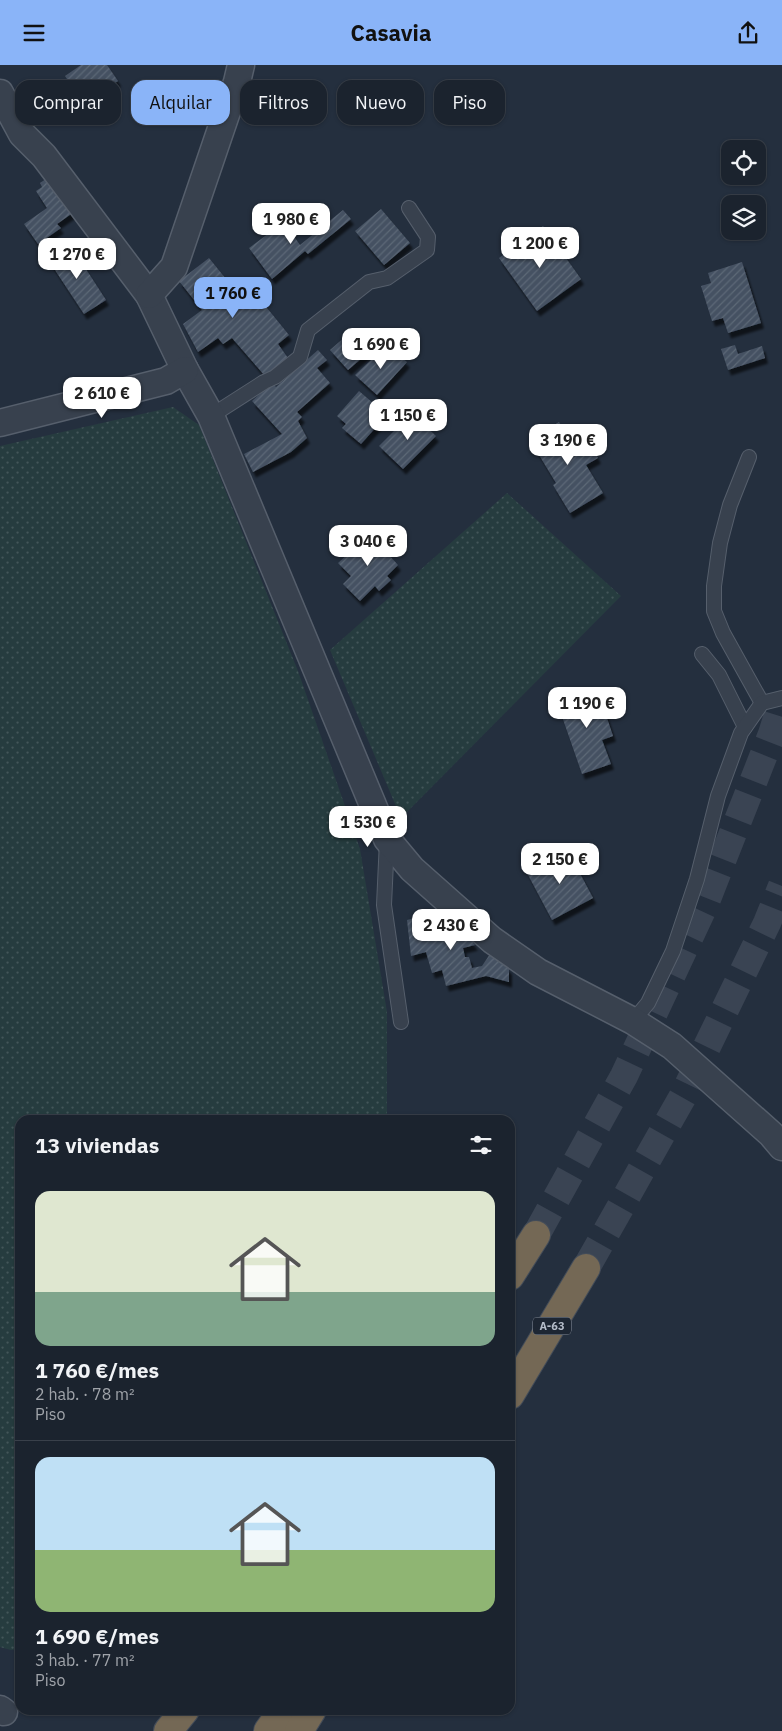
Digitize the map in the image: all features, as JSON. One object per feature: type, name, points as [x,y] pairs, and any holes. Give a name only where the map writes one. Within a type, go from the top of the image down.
[{"type":"highway","points":[[515,1268],[536,1235]]},
{"type":"highway","name":"A-63","points":[[515,1387],[586,1267]]},
{"type":"highway","points":[[168,1731],[181,1715]]},
{"type":"highway","points":[[191,1731],[202,1715]]},
{"type":"highway","points":[[268,1731],[279,1715]]},
{"type":"highway","points":[[299,1731],[309,1715]]},
{"type":"street","points":[[149,295],[174,267],[237,82],[241,65]]},
{"type":"street","points":[[0,93],[22,135],[44,156],[149,295],[185,370],[211,416],[387,839],[412,869],[492,940],[538,971],[633,1021],[672,1046],[771,1133],[782,1147]]},
{"type":"street","points":[[0,423],[166,381],[185,370]]},
{"type":"lane","points":[[211,416],[264,381],[275,377],[300,357],[308,330],[369,282],[387,278],[426,250],[428,237],[409,208]]},
{"type":"lane","points":[[749,457],[730,505],[720,543],[714,586],[714,611],[723,633],[762,703]]},
{"type":"lane","points":[[702,654],[719,675],[745,727]]},
{"type":"lane","points":[[633,1021],[648,1003],[673,951],[697,879],[718,796],[741,733],[762,703],[782,698]]},
{"type":"lane","points":[[387,839],[384,905],[401,1022]]},
{"type":"green space","points":[[173,407],[199,425],[298,671],[360,849],[387,1012],[387,1115],[15,1115],[15,1650],[11,1650],[0,1647],[0,446]]},
{"type":"green space","points":[[507,493],[621,596],[401,818],[330,650]]},
{"type":"building","points":[[81,65],[107,65],[117,80],[68,80],[65,76]]},
{"type":"building","points":[[46,179],[74,212],[57,224],[61,228],[38,244],[24,224],[47,208],[36,191],[42,187],[40,183]]},
{"type":"building","points":[[381,209],[410,243],[384,265],[355,231]]},
{"type":"building","points":[[343,210],[351,219],[308,254],[305,251],[272,279],[249,248],[284,222],[300,245]]},
{"type":"building","points":[[543,226],[581,279],[537,311],[499,258]]},
{"type":"building","points":[[71,246],[106,300],[84,314],[49,261]]},
{"type":"building","points":[[209,258],[243,300],[254,292],[289,335],[278,344],[288,358],[265,376],[232,338],[223,344],[218,338],[198,352],[183,324],[202,310],[179,281]]},
{"type":"building","points":[[742,262],[761,323],[728,333],[723,318],[712,321],[701,286],[711,283],[708,273]]},
{"type":"building","points":[[347,335],[360,351],[370,342],[375,347],[348,370],[330,350]]},
{"type":"building","points":[[387,345],[407,362],[377,395],[355,375]]},
{"type":"building","points":[[735,345],[738,354],[762,346],[765,358],[728,370],[721,349]]},
{"type":"building","points":[[318,350],[327,360],[317,368],[330,383],[297,412],[302,417],[298,421],[307,438],[291,452],[253,472],[244,454],[282,434],[252,401],[272,383],[276,387]]},
{"type":"building","points":[[359,391],[387,415],[361,444],[342,428],[346,424],[337,416]]},
{"type":"building","points":[[412,413],[436,436],[403,469],[379,446]]},
{"type":"building","points":[[559,422],[574,445],[586,438],[598,458],[586,465],[603,493],[570,513],[553,485],[556,483],[530,440]]},
{"type":"building","points":[[370,534],[372,537],[374,535],[382,544],[380,545],[398,565],[387,576],[391,580],[379,591],[375,586],[360,601],[343,584],[351,576],[338,563]]},
{"type":"building","points":[[597,688],[613,736],[602,740],[611,764],[582,774],[557,702]]},
{"type":"building","points":[[567,849],[593,898],[552,920],[526,871]]},
{"type":"building","points":[[440,907],[454,918],[475,945],[463,948],[465,957],[469,957],[472,968],[482,966],[490,954],[509,969],[509,982],[486,976],[446,986],[442,970],[432,973],[426,952],[411,956],[407,920],[418,917],[425,941],[435,938],[429,918],[439,915]]},
{"type":"tunnel","points":[[536,1235],[624,1076],[705,904],[772,734],[782,702]]},
{"type":"tunnel","points":[[586,1268],[683,1096],[767,923],[782,886]]}]
